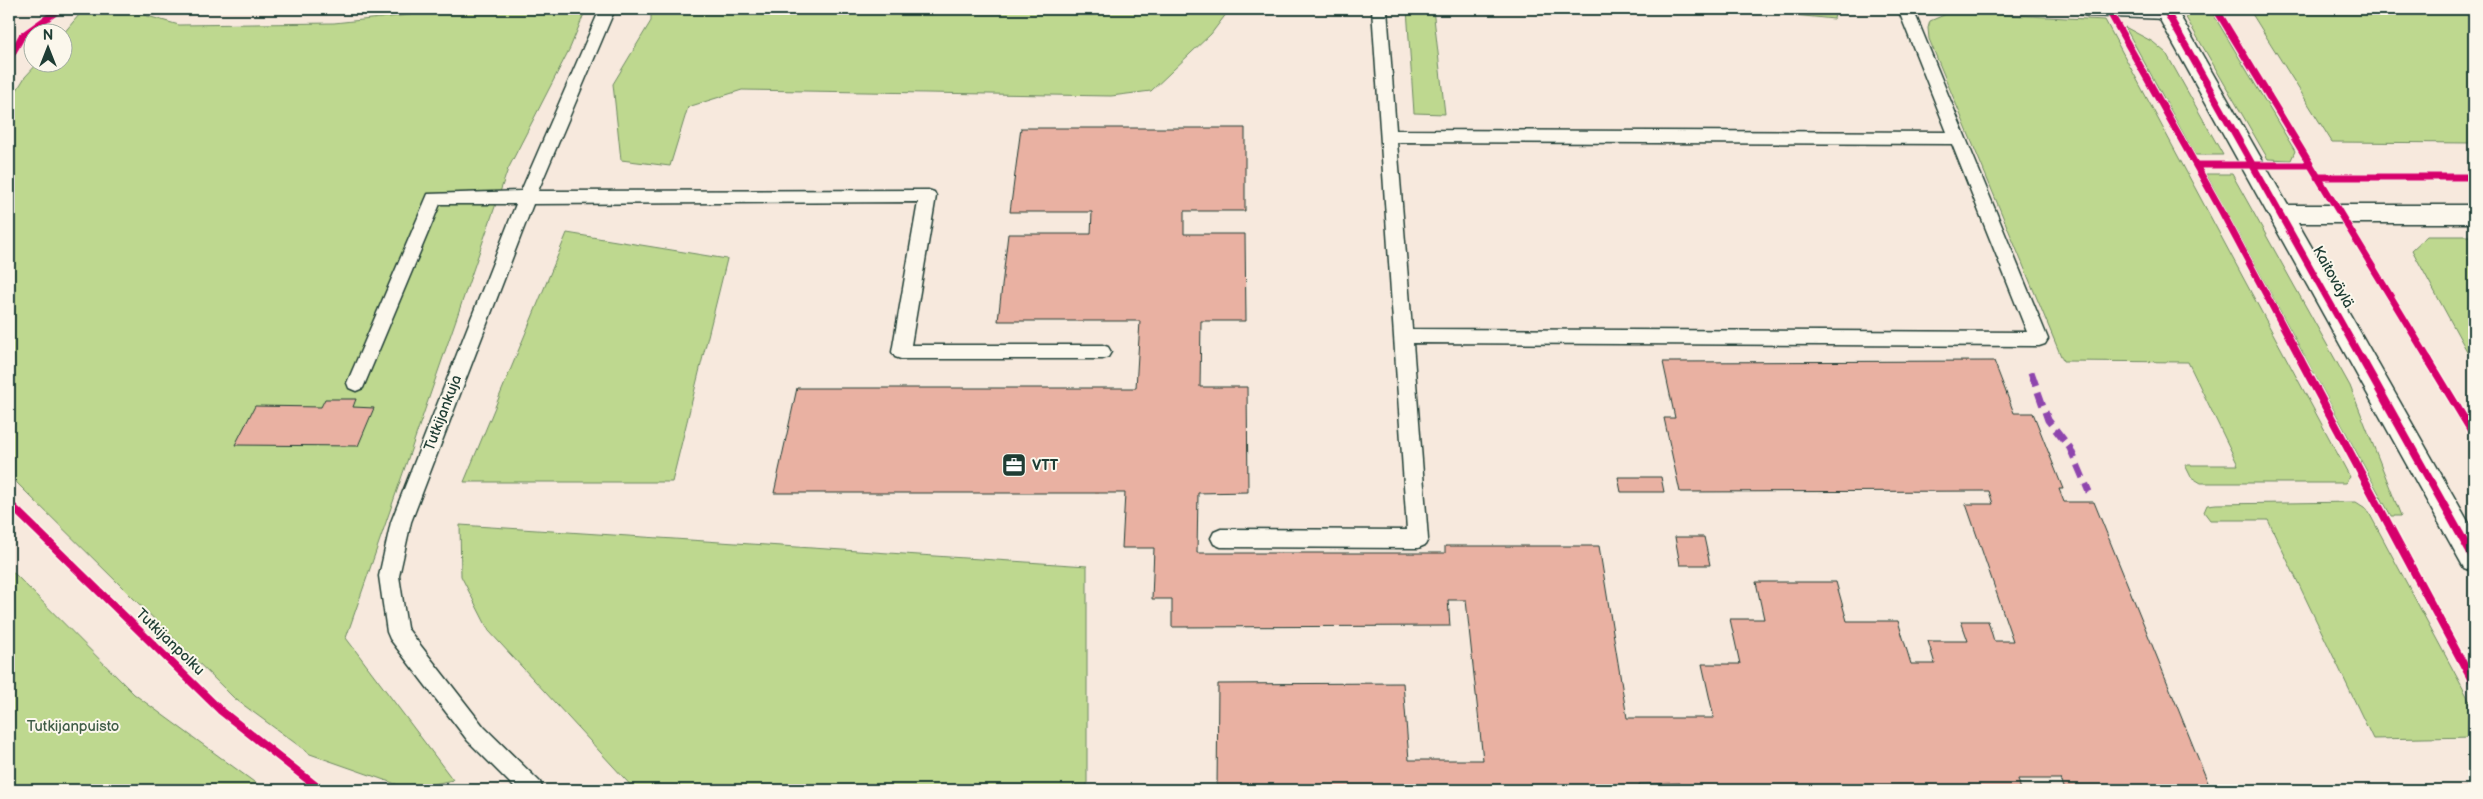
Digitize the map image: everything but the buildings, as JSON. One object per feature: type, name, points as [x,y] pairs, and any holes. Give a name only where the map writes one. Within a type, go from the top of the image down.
[{"type":"street","points":[[2088,9],[2166,10]]},
{"type":"street","name":"Kaitoväylä","points":[[2166,10],[2474,559]]},
{"type":"street","points":[[2282,214],[2474,214]]},
{"type":"lane","name":"Tutkijankuja","points":[[532,790],[476,734],[397,632],[389,576],[400,522],[527,197],[607,9]]},
{"type":"lane","points":[[1221,538],[1418,539],[1379,9]]},
{"type":"lane","points":[[1402,336],[2039,338],[1906,9]]},
{"type":"lane","points":[[1387,136],[1958,138]]},
{"type":"lane","points":[[356,383],[434,198],[928,196],[901,352],[1102,352]]},
{"type":"green space","points":[[84,9],[123,9],[179,25],[334,23],[464,9],[586,9],[570,48],[508,169],[346,638],[453,780],[410,789],[310,754],[234,698],[17,483],[9,467],[9,103],[30,72],[72,72],[72,23]]},
{"type":"green space","points":[[651,9],[1230,9],[1211,34],[1151,91],[1111,96],[742,90],[688,107],[670,166],[621,160],[613,84],[651,21]]},
{"type":"green space","points":[[1407,9],[1433,9],[1445,114],[1414,113]]},
{"type":"green space","points":[[1734,9],[1836,9],[1834,19]]},
{"type":"green space","points":[[2181,9],[2210,9],[2295,151],[2291,160],[2268,159]]},
{"type":"green space","points":[[2249,9],[2474,9],[2474,143],[2332,142]]},
{"type":"green space","points":[[1951,12],[2105,20],[2350,477],[2345,483],[2201,483],[2191,477],[2185,465],[2238,465],[2188,362],[2063,361],[1929,39],[1928,28],[1930,21]]},
{"type":"green space","points":[[2125,27],[2153,42],[2166,53],[2223,155],[2195,155]]},
{"type":"green space","points":[[2206,174],[2232,174],[2350,386],[2401,516],[2391,516]]},
{"type":"green space","points":[[567,233],[727,259],[672,482],[464,482]]},
{"type":"green space","points":[[2427,236],[2474,236],[2474,364],[2412,250]]},
{"type":"green space","points":[[2356,502],[2367,509],[2474,709],[2474,737],[2373,739],[2268,520],[2210,520],[2204,512],[2207,505],[2216,504]]},
{"type":"green space","points":[[460,525],[1087,566],[1087,790],[635,790],[489,631],[461,576]]},
{"type":"green space","name":"Tutkijanpuisto","points":[[9,568],[134,694],[265,790],[9,790]]},
{"type":"marked path","points":[[2031,372],[2048,420],[2070,448],[2089,492]]},
{"type":"cycle path","points":[[9,59],[22,36],[60,9]]},
{"type":"cycle path","points":[[2088,9],[2167,12]]},
{"type":"cycle path","points":[[2108,9],[2221,210],[2474,684]]},
{"type":"cycle path","points":[[2165,9],[2474,559]]},
{"type":"cycle path","points":[[2216,9],[2474,435]]},
{"type":"cycle path","points":[[2196,165],[2310,165]]},
{"type":"cycle path","points":[[2317,177],[2474,177]]},
{"type":"cycle path","name":"Tutkijanpolku","points":[[9,503],[220,710],[321,790]]},
{"type":"place","name":"VTT","points":[[1014,465]]}]
